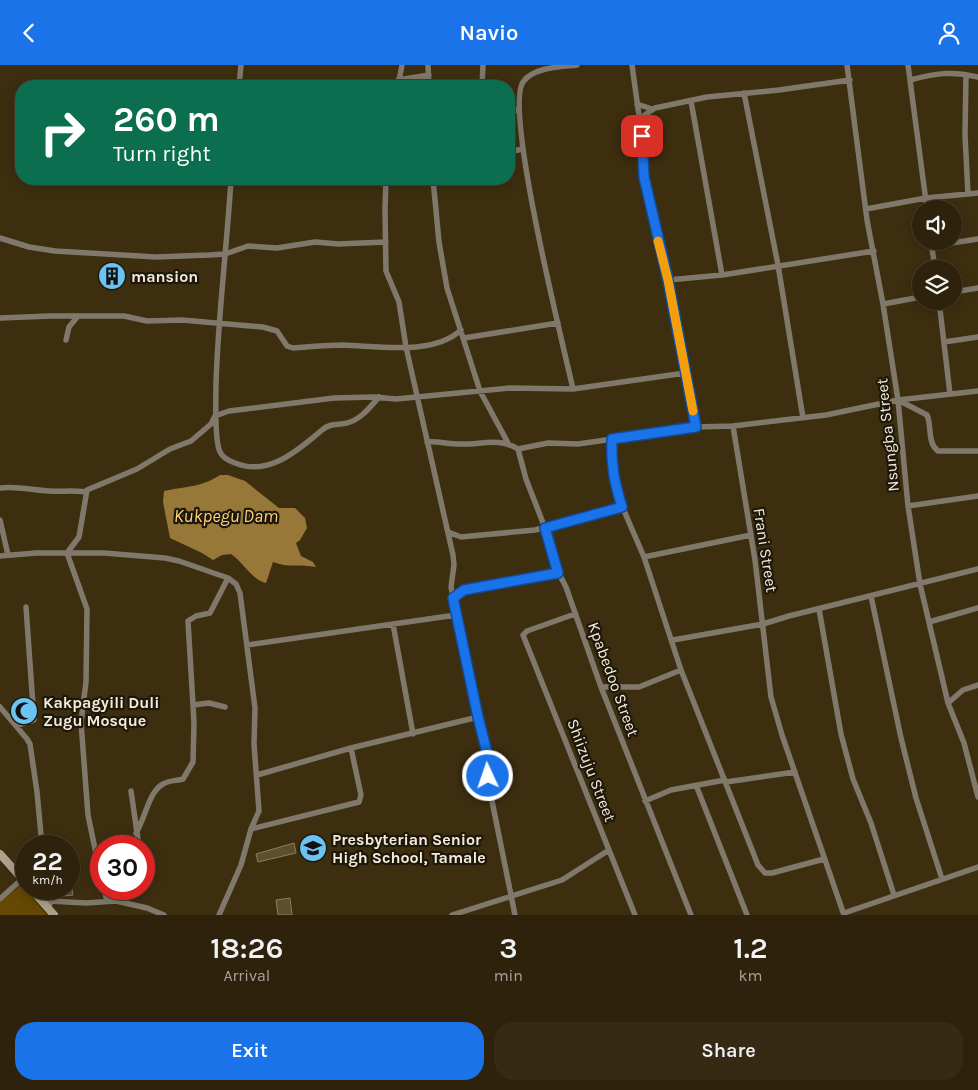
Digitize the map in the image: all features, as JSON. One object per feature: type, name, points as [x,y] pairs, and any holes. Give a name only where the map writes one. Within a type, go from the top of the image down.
[{"type":"street","points":[[240,80],[241,65]]},
{"type":"street","points":[[399,80],[402,65]]},
{"type":"street","points":[[428,65],[429,80]]},
{"type":"street","points":[[483,65],[483,80]]},
{"type":"street","points":[[574,389],[558,323],[522,149],[520,112],[521,87],[527,77],[546,70],[577,65]]},
{"type":"street","points":[[632,65],[644,152],[644,177],[668,280],[696,427]]},
{"type":"street","name":"Nsungba Street","points":[[847,65],[856,145],[898,400],[908,506],[920,585],[948,703],[964,743],[978,797]]},
{"type":"street","points":[[908,65],[926,198]]},
{"type":"street","points":[[910,80],[937,73],[978,77]]},
{"type":"street","points":[[410,80],[429,75]]},
{"type":"street","points":[[966,75],[965,135],[968,194]]},
{"type":"street","points":[[639,119],[652,109],[691,101],[850,79]]},
{"type":"street","points":[[744,93],[778,265],[803,418]]},
{"type":"street","points":[[691,101],[722,275]]},
{"type":"street","points":[[637,104],[652,109]]},
{"type":"street","points":[[515,109],[520,112]]},
{"type":"street","points":[[515,151],[522,149]]},
{"type":"street","points":[[231,185],[218,323],[215,416],[220,452],[227,460],[243,467],[272,464],[291,456],[328,426],[352,421],[366,411],[379,397]]},
{"type":"street","points":[[386,185],[386,271],[400,302],[406,347],[454,560],[450,583],[478,717],[490,764],[488,779],[515,915]]},
{"type":"street","points":[[434,185],[443,269],[480,391],[508,443]]},
{"type":"street","points":[[866,209],[926,198],[978,193]]},
{"type":"street","points":[[0,238],[28,247],[56,251],[156,257],[225,254],[248,246],[277,248],[315,242],[386,242]]},
{"type":"street","points":[[962,241],[978,239]]},
{"type":"street","points":[[668,280],[722,275],[874,251]]},
{"type":"street","points":[[962,290],[978,288]]},
{"type":"street","points":[[883,304],[912,299]]},
{"type":"street","points":[[940,310],[950,394]]},
{"type":"street","points":[[66,340],[69,327],[78,316]]},
{"type":"street","points":[[0,318],[124,316],[147,321],[182,319],[269,328],[279,332],[287,346],[293,348],[337,345],[406,347],[452,338],[464,340],[558,323]]},
{"type":"street","points":[[452,338],[461,330]]},
{"type":"street","points":[[944,342],[978,337]]},
{"type":"street","points":[[68,553],[79,537],[85,493],[89,488],[137,469],[170,449],[191,441],[211,423],[215,416],[232,411],[334,398],[379,397],[396,399],[511,388],[574,389],[685,373]]},
{"type":"street","points":[[427,443],[441,441],[457,444],[508,443],[518,449],[548,443],[578,444],[696,427],[733,426],[803,418],[898,400],[978,391]]},
{"type":"street","points":[[898,400],[927,415],[931,441],[934,448],[938,451],[978,451]]},
{"type":"street","name":"Frani Street","points":[[733,426],[751,535],[771,697],[844,914]]},
{"type":"street","points":[[612,439],[611,463],[622,507],[644,557],[673,640],[681,670],[761,871],[772,873],[824,859]]},
{"type":"street","name":"Kpabedoo Street","points":[[518,449],[558,573],[566,587],[601,687],[691,915]]},
{"type":"street","points":[[0,488],[50,491],[71,490],[85,493]]},
{"type":"street","points":[[908,506],[978,496]]},
{"type":"street","points":[[448,532],[462,537],[545,528],[622,507]]},
{"type":"street","points":[[0,520],[8,555]]},
{"type":"street","points":[[644,557],[751,535]]},
{"type":"street","points":[[68,553],[88,609],[86,682],[81,722],[88,815],[92,835]]},
{"type":"street","points":[[0,556],[68,553],[124,554],[165,558],[228,578],[236,584],[240,593],[255,708],[254,744],[259,811],[250,829],[241,865],[219,915]]},
{"type":"street","points":[[673,640],[763,624],[978,569]]},
{"type":"street","points":[[453,598],[464,590],[558,573]]},
{"type":"street","points":[[136,833],[142,823],[151,796],[160,785],[171,780],[183,779],[193,762],[194,724],[188,621],[196,616],[210,613],[228,578]]},
{"type":"street","points":[[871,596],[903,747],[916,798],[942,879]]},
{"type":"street","points":[[16,726],[34,720],[26,607]]},
{"type":"street","points":[[929,622],[978,608]]},
{"type":"street","points":[[819,609],[841,734],[850,770],[871,823],[894,895]]},
{"type":"street","name":"Shiizuju Street","points":[[575,614],[526,631],[523,635],[635,915]]},
{"type":"street","points":[[247,645],[456,615]]},
{"type":"street","points":[[393,624],[413,734]]},
{"type":"street","points":[[601,687],[639,687],[681,670]]},
{"type":"street","points":[[948,703],[963,690],[978,685]]},
{"type":"street","points":[[193,705],[208,703],[225,707]]},
{"type":"street","points":[[0,707],[2,713],[16,726],[30,744],[41,835]]},
{"type":"street","points":[[257,775],[351,748],[478,717]]},
{"type":"street","points":[[250,829],[359,803],[361,795],[351,748]]},
{"type":"street","points":[[645,801],[661,793],[696,785],[795,773]]},
{"type":"street","points":[[696,785],[747,915]]},
{"type":"street","points":[[131,791],[136,833]]},
{"type":"street","points":[[452,915],[562,880],[609,850]]},
{"type":"street","points":[[0,855],[15,871]]},
{"type":"street","points":[[844,914],[978,867]]},
{"type":"street","points":[[0,899],[15,888]]},
{"type":"street","points":[[41,900],[53,913]]},
{"type":"street","points":[[53,913],[50,901],[86,903],[107,901],[121,902],[158,911],[164,915]]},
{"type":"shaded area","points":[[15,890],[15,900],[34,900],[47,915],[0,915],[0,903]]},
{"type":"water","name":"Kukpegu Dam","points":[[220,475],[228,475],[245,481],[279,508],[295,508],[305,518],[307,528],[296,543],[301,556],[313,562],[316,567],[284,565],[273,562],[266,583],[252,575],[231,554],[222,555],[213,560],[170,538],[163,502],[164,491],[199,484]]},
{"type":"building","name":"mansion","points":[[108,265],[114,265],[117,287],[111,289]]},
{"type":"building","points":[[294,843],[296,853],[258,862],[256,854]]},
{"type":"building","points":[[290,898],[292,915],[278,915],[276,900]]},
{"type":"slow traffic","points":[[658,241],[668,280],[693,411]]},
{"type":"place","name":"mansion","points":[[112,276]]},
{"type":"place","name":"Kakpagyili Duli Zugu Mosque","points":[[24,711]]},
{"type":"place","name":"Presbyterian Senior High School, Tamale","points":[[313,848]]},
{"type":"route","points":[[488,776],[490,764],[468,674],[453,598],[464,590],[558,573],[545,528],[622,507],[611,463],[612,439],[696,427],[668,280],[644,177],[642,136]]}]
